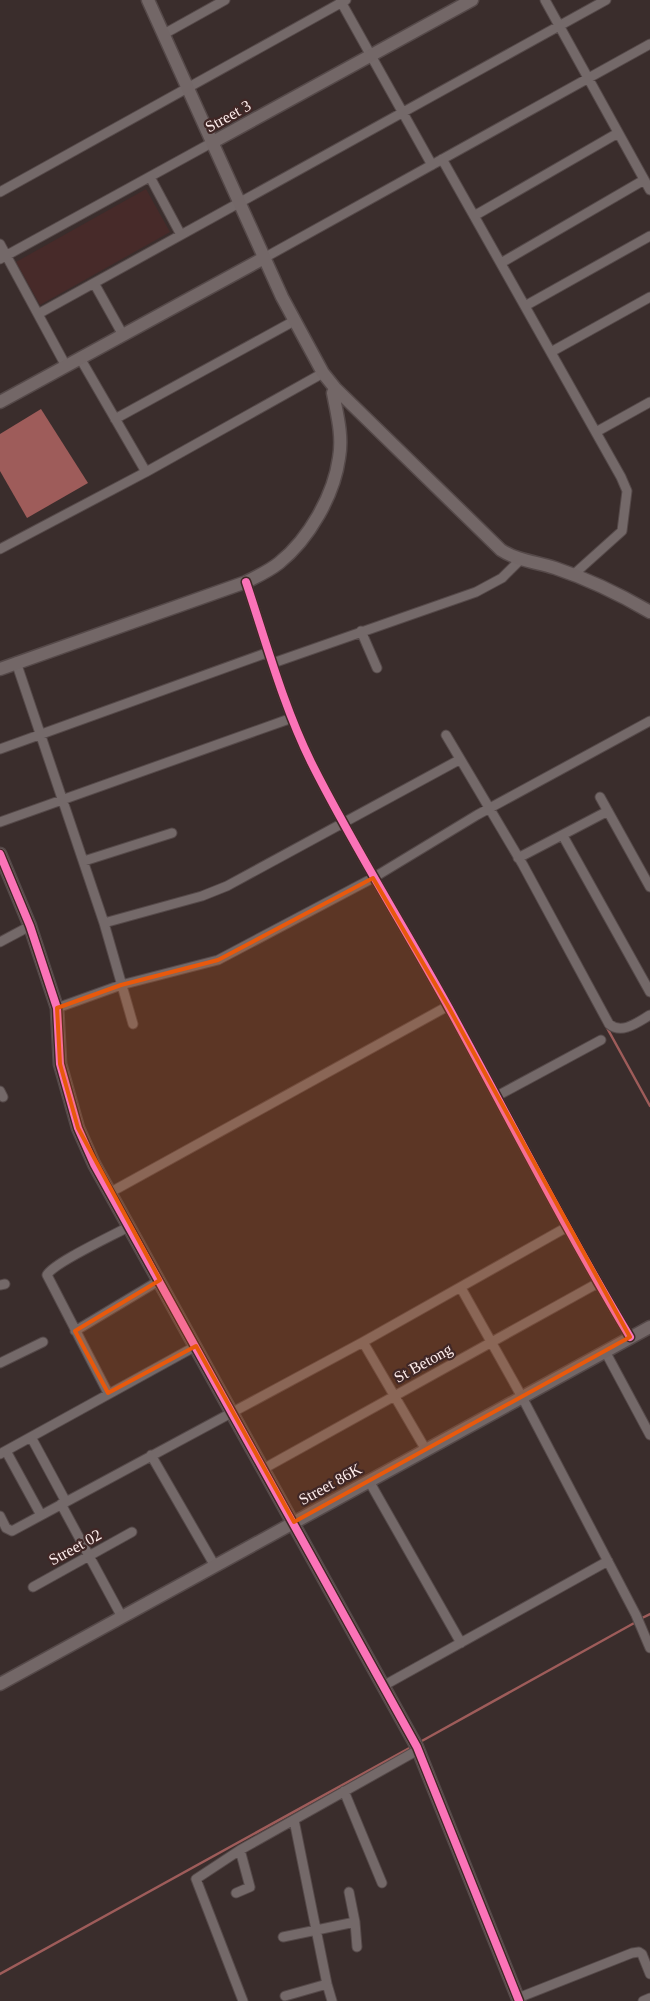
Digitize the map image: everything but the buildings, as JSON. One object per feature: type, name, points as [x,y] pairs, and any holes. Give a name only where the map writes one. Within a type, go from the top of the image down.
[{"type":"street","points":[[148,0],[214,142],[264,258],[294,320],[323,373],[335,388],[501,550],[520,560],[555,568],[573,575],[631,601],[650,612]]},
{"type":"street","points":[[164,34],[225,0]]},
{"type":"street","name":"Street 3","points":[[4,258],[472,0]]},
{"type":"street","points":[[546,0],[650,190]]},
{"type":"street","points":[[38,314],[606,0]]},
{"type":"street","points":[[0,192],[342,1],[370,56],[432,165]]},
{"type":"street","points":[[0,402],[650,44]]},
{"type":"street","points":[[474,216],[618,133]]},
{"type":"street","points":[[442,159],[596,432],[627,491],[622,531],[573,575]]},
{"type":"street","points":[[150,177],[180,236]]},
{"type":"street","points":[[500,263],[644,180]]},
{"type":"street","points":[[525,306],[650,236]]},
{"type":"street","points":[[0,244],[4,258],[38,314],[66,366]]},
{"type":"street","points":[[94,283],[123,335]]},
{"type":"street","points":[[551,352],[650,296]]},
{"type":"street","points":[[115,419],[294,320]]},
{"type":"street","points":[[80,358],[146,472]]},
{"type":"street","points":[[0,549],[146,472],[323,373]]},
{"type":"street","points":[[0,669],[246,582],[268,571],[293,551],[312,524],[327,495],[340,458],[339,426],[333,393],[335,388]]},
{"type":"street","points":[[596,432],[650,402]]},
{"type":"street","points":[[273,663],[476,592],[502,578],[520,560]]},
{"type":"street","points":[[246,582],[292,718],[311,761],[374,878],[448,1006],[598,1283],[630,1337]]},
{"type":"street","points":[[362,631],[377,668]]},
{"type":"street","points":[[0,750],[269,652]]},
{"type":"street","points":[[16,662],[104,923],[132,1024]]},
{"type":"street","points":[[0,822],[292,718]]},
{"type":"street","points":[[57,1008],[121,985],[218,960],[374,878],[489,809],[650,721]]},
{"type":"street","points":[[446,735],[518,858],[609,1024],[616,1029],[622,1029],[650,1015]]},
{"type":"street","points":[[104,923],[202,896],[344,823],[459,760]]},
{"type":"street","points":[[600,797],[650,887]]},
{"type":"street","points":[[518,858],[608,811]]},
{"type":"street","points":[[84,861],[172,833]]},
{"type":"street","points":[[563,836],[650,992]]},
{"type":"street","points":[[0,854],[30,926],[57,1008],[60,1064],[78,1128],[94,1164],[160,1280],[262,1469],[294,1522],[416,1746],[519,2000],[559,1980],[632,1953],[639,1952],[642,1954],[650,1974]]},
{"type":"street","points":[[0,942],[30,926]]},
{"type":"street","points":[[111,1192],[448,1006]]},
{"type":"street","points":[[497,1096],[601,1040]]},
{"type":"street","points":[[108,1393],[47,1280],[49,1270],[130,1226]]},
{"type":"street","points":[[0,1516],[6,1528],[12,1531],[363,1342],[567,1227]]},
{"type":"street","points":[[75,1331],[160,1280]]},
{"type":"street","name":"St Betong","points":[[262,1469],[598,1283]]},
{"type":"street","points":[[461,1288],[522,1397],[636,1615],[650,1648]]},
{"type":"street","name":"Street 86K","points":[[0,1684],[650,1326]]},
{"type":"street","points":[[0,1363],[43,1342]]},
{"type":"street","points":[[363,1342],[396,1395],[426,1450]]},
{"type":"street","points":[[41,1515],[3,1452],[196,1346]]},
{"type":"street","points":[[605,1351],[650,1435]]},
{"type":"street","points":[[31,1437],[89,1556],[122,1617]]},
{"type":"street","points":[[151,1455],[215,1566]]},
{"type":"street","points":[[369,1481],[461,1643]]},
{"type":"street","name":"Street 02","points":[[33,1587],[132,1532]]},
{"type":"street","points":[[383,1686],[608,1561]]},
{"type":"street","points":[[243,2001],[196,1879],[240,1850],[344,1791],[416,1746]]},
{"type":"street","points":[[344,1791],[382,1884]]},
{"type":"street","points":[[294,1820],[332,2001]]},
{"type":"street","points":[[236,1893],[248,1890],[250,1887],[240,1850]]},
{"type":"street","points":[[349,1892],[356,1922],[357,1947]]},
{"type":"street","points":[[283,1937],[356,1922]]},
{"type":"street","points":[[285,1996],[327,1984]]},
{"type":"street","points":[[644,2001],[650,1998]]},
{"type":"highlighted area","points":[[373,878],[448,1006],[630,1337],[294,1522],[196,1346],[108,1393],[75,1331],[160,1280],[78,1128],[60,1064],[57,1008],[121,985],[218,960]]},
{"type":"shaded area","points":[[146,189],[170,232],[40,305],[16,262]]},
{"type":"shaded area","points":[[41,409],[88,483],[27,518],[0,471],[0,434]]},
{"type":"waterway","points":[[606,1026],[650,1106]]},
{"type":"waterway","points":[[640,1619],[650,1614]]},
{"type":"waterway","points":[[420,1742],[636,1622]]},
{"type":"waterway","points":[[0,1974],[413,1746]]},
{"type":"cycle path","points":[[246,582],[283,696],[311,762],[344,824],[449,1008],[583,1256],[630,1337]]},
{"type":"cycle path","points":[[0,854],[30,926],[57,1008],[60,1064],[78,1128],[94,1164],[417,1747],[519,2001]]}]
